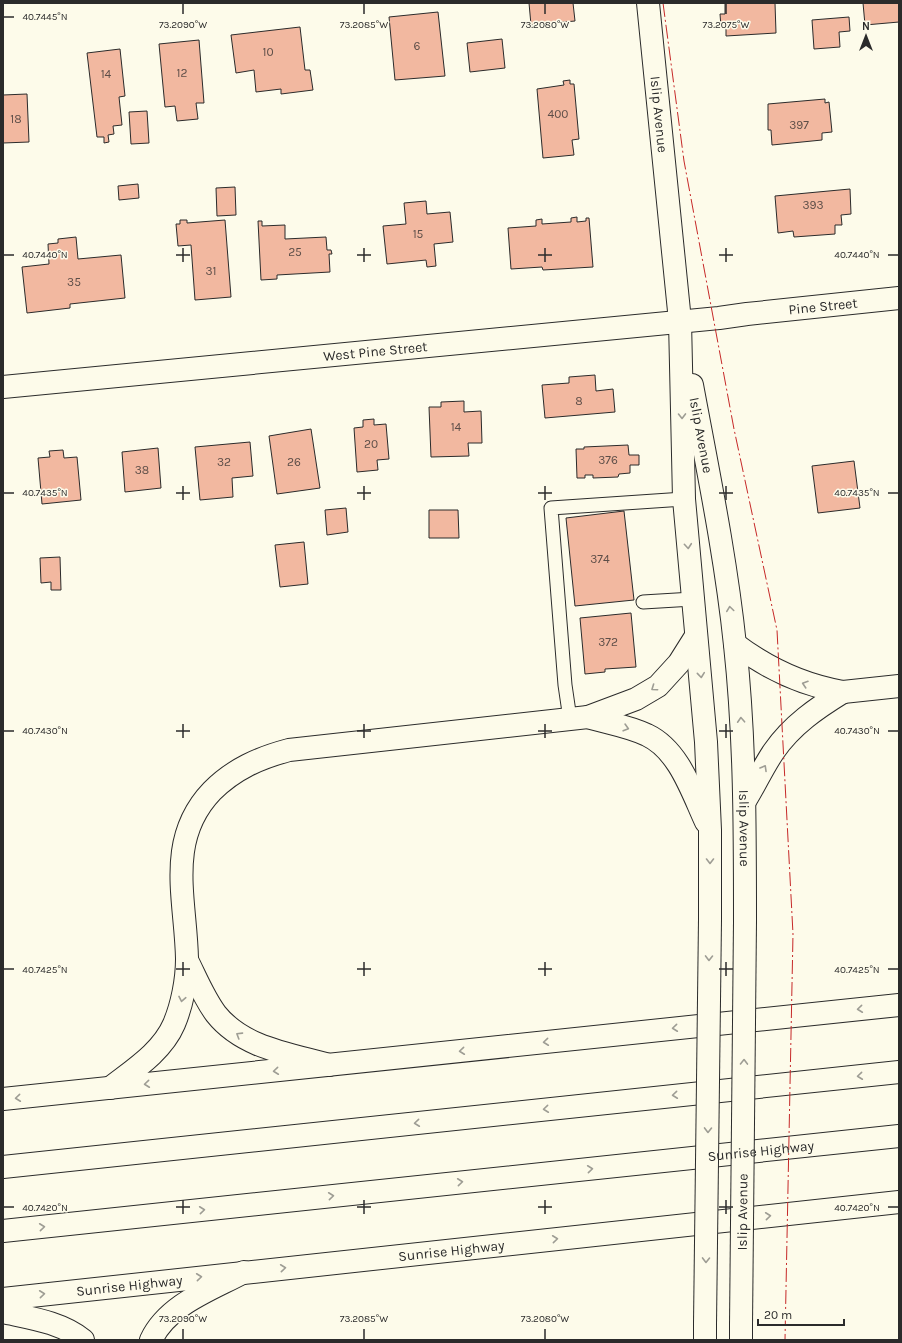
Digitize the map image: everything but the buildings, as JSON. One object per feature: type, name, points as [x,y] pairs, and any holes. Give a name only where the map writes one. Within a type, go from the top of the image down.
[{"type":"main road","name":"Islip Avenue","points":[[648,3],[680,321],[684,499],[702,688],[710,830],[705,1332]]},
{"type":"main road","name":"Pine Street","points":[[747,314],[899,298]]},
{"type":"main road","name":"West Pine Street","points":[[3,387],[719,318],[747,314]]},
{"type":"main road","name":"Islip Avenue","points":[[680,321],[713,498],[735,644],[745,801],[741,1333]]},
{"type":"main road","points":[[110,1088],[156,1050],[173,1026],[182,998],[187,960],[180,873],[185,840],[200,807],[206,798],[230,775],[244,766],[289,750],[579,718],[636,698],[658,686],[679,663],[696,636]]},
{"type":"main road","points":[[735,644],[754,658],[786,676],[822,688],[843,692],[899,686]]},
{"type":"main road","points":[[745,801],[774,751],[786,736],[809,715],[843,692]]},
{"type":"main road","points":[[579,718],[643,733],[660,744],[671,755],[680,768],[710,830]]},
{"type":"main road","points":[[187,960],[216,1013],[228,1027],[242,1037],[257,1044],[329,1065]]},
{"type":"main road","points":[[3,1099],[899,1005]]},
{"type":"main road","points":[[3,1166],[899,1072]]},
{"type":"main road","name":"Sunrise Highway","points":[[3,1231],[899,1136]]},
{"type":"main road","name":"Sunrise Highway","points":[[3,1298],[899,1202]]},
{"type":"main road","points":[[151,1340],[157,1328],[166,1317],[179,1307],[244,1272]]},
{"type":"main road","points":[[3,1312],[49,1322],[63,1328],[83,1340]]},
{"type":"lane","points":[[579,718],[565,685],[552,508],[684,499]]},
{"type":"lane","points":[[644,602],[693,599]]},
{"type":"power","points":[[663,3],[684,161],[734,429],[777,630],[793,934],[785,1340]]}]
